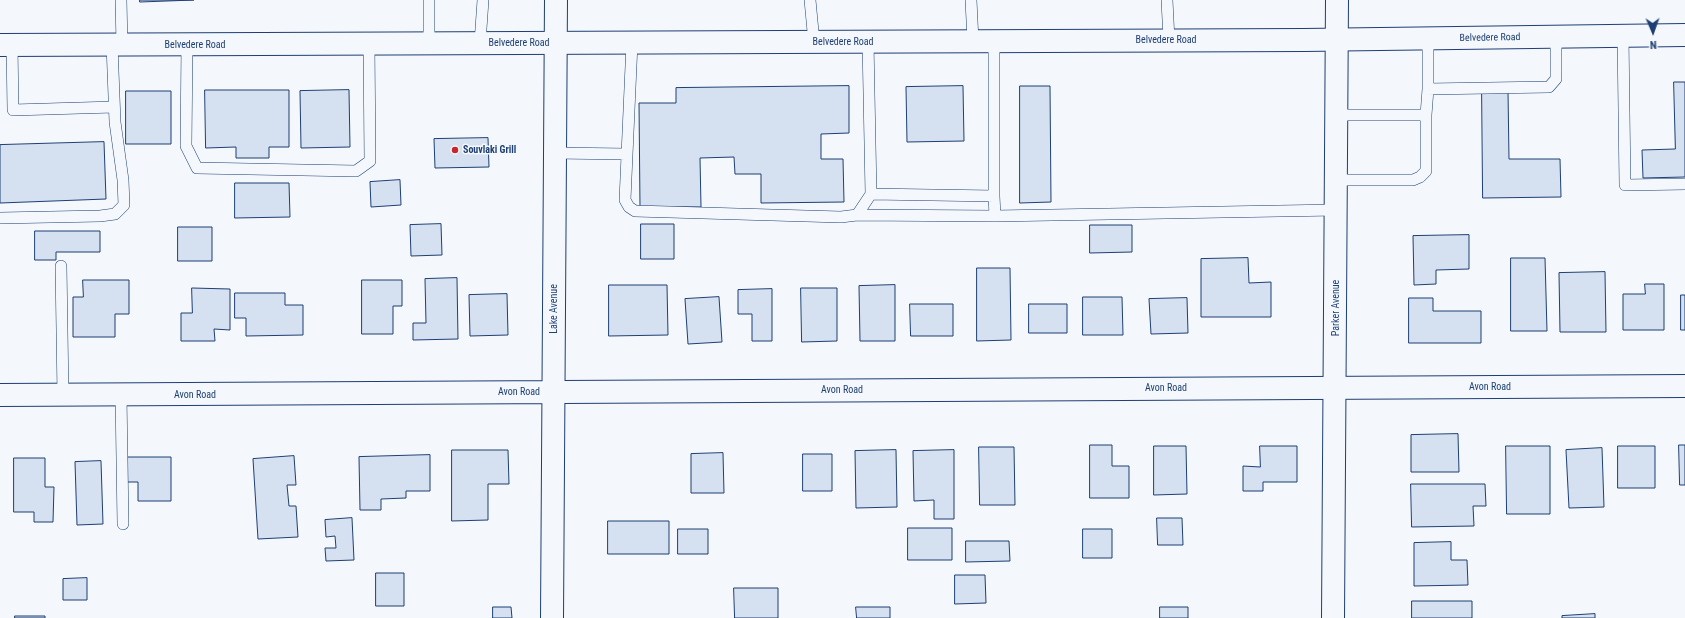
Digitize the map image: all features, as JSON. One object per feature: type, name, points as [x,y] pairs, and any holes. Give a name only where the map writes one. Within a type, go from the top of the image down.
[{"type":"street","name":"Lake Avenue","points":[[552,618],[556,0]]},
{"type":"street","name":"Parker Avenue","points":[[1334,617],[1337,0]]},
{"type":"street","name":"Belvedere Road","points":[[6,45],[1338,40],[1685,35]]},
{"type":"street","name":"Avon Road","points":[[0,395],[1685,386]]},
{"type":"lane","points":[[0,218],[100,216],[115,214],[124,205],[123,180],[114,107],[121,0]]},
{"type":"lane","points":[[429,0],[429,44]]},
{"type":"lane","points":[[480,43],[483,0]]},
{"type":"lane","points":[[810,0],[814,42]]},
{"type":"lane","points":[[971,0],[983,41],[995,216]]},
{"type":"lane","points":[[1167,0],[1169,40]]},
{"type":"lane","points":[[1623,36],[1625,185],[1685,184]]},
{"type":"lane","points":[[1428,89],[1549,87],[1556,79],[1556,37]]},
{"type":"lane","points":[[1336,180],[1413,180],[1420,177],[1426,171],[1428,38]]},
{"type":"lane","points":[[857,215],[871,194],[868,42]]},
{"type":"lane","points":[[632,43],[625,200],[634,212],[841,217],[857,215],[995,216],[1336,210]]},
{"type":"lane","points":[[187,44],[186,146],[197,168],[356,171],[370,161],[369,44]]},
{"type":"lane","points":[[6,45],[13,110],[114,107]]},
{"type":"lane","points":[[1337,115],[1426,115]]},
{"type":"lane","points":[[554,153],[627,154]]},
{"type":"lane","points":[[871,194],[994,196]]},
{"type":"lane","points":[[62,266],[63,395]]},
{"type":"lane","points":[[121,395],[123,524]]},
{"type":"building","points":[[140,0],[194,0],[140,2]]},
{"type":"building","points":[[1674,82],[1685,82],[1685,177],[1643,178],[1642,150],[1675,149]]},
{"type":"building","points":[[849,86],[849,133],[821,134],[821,159],[843,159],[844,202],[761,203],[761,174],[735,174],[734,157],[700,158],[701,207],[640,207],[639,103],[676,103],[676,88]]},
{"type":"building","points":[[963,86],[964,141],[907,142],[906,87]]},
{"type":"building","points":[[1020,86],[1050,86],[1051,202],[1020,203]]},
{"type":"building","points":[[205,90],[289,90],[289,147],[269,147],[269,158],[236,158],[236,147],[206,148]]},
{"type":"building","points":[[349,90],[350,147],[301,148],[300,91]]},
{"type":"building","points":[[126,91],[171,91],[171,144],[126,144]]},
{"type":"building","points":[[1482,91],[1508,91],[1509,159],[1560,159],[1561,197],[1483,198]]},
{"type":"building","points":[[488,138],[489,167],[435,168],[434,139]]},
{"type":"building","points":[[104,142],[106,199],[0,203],[0,145]]},
{"type":"building","points":[[400,180],[401,205],[371,207],[370,182]]},
{"type":"building","points":[[235,183],[289,183],[290,217],[235,218]]},
{"type":"building","points":[[441,224],[442,255],[411,256],[410,225]]},
{"type":"building","points":[[641,224],[674,224],[674,259],[641,259]]},
{"type":"building","points":[[1090,225],[1132,225],[1132,252],[1090,253]]},
{"type":"building","points":[[178,227],[212,227],[212,261],[178,261]]},
{"type":"building","points":[[35,231],[100,231],[100,252],[56,252],[56,260],[35,260]]},
{"type":"building","points":[[1469,235],[1469,269],[1436,270],[1436,284],[1414,285],[1413,236]]},
{"type":"building","points":[[1248,258],[1249,283],[1271,282],[1271,317],[1201,317],[1201,259]]},
{"type":"building","points":[[1511,258],[1545,258],[1547,331],[1511,331]]},
{"type":"building","points":[[977,268],[1010,268],[1011,340],[977,341]]},
{"type":"building","points":[[1605,272],[1606,332],[1560,332],[1559,273]]},
{"type":"building","points":[[457,278],[458,339],[413,340],[413,323],[426,323],[425,279]]},
{"type":"building","points":[[83,280],[129,280],[129,314],[115,314],[115,337],[73,337],[73,297],[83,297]]},
{"type":"building","points":[[362,280],[402,280],[402,306],[393,306],[393,334],[362,334]]},
{"type":"building","points":[[1645,284],[1664,284],[1664,330],[1623,330],[1623,294],[1645,294]]},
{"type":"building","points":[[609,285],[667,285],[668,335],[609,336]]},
{"type":"building","points":[[895,285],[895,341],[860,341],[859,286]]},
{"type":"building","points":[[192,288],[230,289],[230,330],[214,329],[215,341],[181,341],[181,313],[192,313]]},
{"type":"building","points":[[801,288],[837,288],[837,341],[802,342]]},
{"type":"building","points":[[772,289],[772,341],[752,341],[752,314],[738,314],[738,290]]},
{"type":"building","points":[[235,293],[285,293],[285,305],[303,305],[303,335],[246,336],[246,318],[235,318]]},
{"type":"building","points":[[507,294],[508,335],[470,336],[469,295]]},
{"type":"building","points":[[1681,295],[1685,295],[1685,330],[1681,330]]},
{"type":"building","points":[[719,297],[722,342],[688,344],[685,299]]},
{"type":"building","points":[[1083,297],[1122,297],[1123,335],[1083,335]]},
{"type":"building","points":[[1187,298],[1188,333],[1151,334],[1149,299]]},
{"type":"building","points":[[1409,298],[1433,298],[1433,311],[1481,311],[1481,343],[1409,343]]},
{"type":"building","points":[[910,304],[953,304],[953,336],[911,336]]},
{"type":"building","points":[[1029,304],[1067,304],[1067,333],[1029,333]]},
{"type":"building","points":[[1458,434],[1459,472],[1411,472],[1411,435]]},
{"type":"building","points":[[1090,445],[1112,445],[1112,466],[1129,466],[1129,498],[1090,498]]},
{"type":"building","points":[[1679,445],[1685,445],[1685,485],[1680,485]]},
{"type":"building","points":[[1154,446],[1186,446],[1187,494],[1154,495]]},
{"type":"building","points":[[1260,446],[1297,446],[1297,482],[1263,482],[1263,491],[1243,491],[1243,466],[1260,467]]},
{"type":"building","points":[[1506,446],[1550,446],[1550,514],[1507,514]]},
{"type":"building","points":[[1618,446],[1655,446],[1655,488],[1618,488]]},
{"type":"building","points":[[979,447],[1014,447],[1015,505],[980,505]]},
{"type":"building","points":[[1602,448],[1604,507],[1569,508],[1566,450]]},
{"type":"building","points":[[452,450],[508,450],[509,484],[488,484],[488,520],[452,521]]},
{"type":"building","points":[[896,450],[897,507],[856,508],[855,451]]},
{"type":"building","points":[[954,450],[954,519],[934,519],[934,500],[914,501],[913,451]]},
{"type":"building","points":[[723,453],[724,493],[691,493],[691,454]]},
{"type":"building","points":[[803,454],[832,454],[832,491],[803,491]]},
{"type":"building","points":[[430,455],[430,491],[406,491],[406,498],[381,499],[381,510],[360,510],[359,457]]},
{"type":"building","points":[[294,456],[296,485],[287,485],[289,506],[296,506],[298,537],[258,539],[253,459]]},
{"type":"building","points":[[128,457],[171,457],[171,501],[138,501],[138,482],[127,482]]},
{"type":"building","points":[[14,458],[45,458],[45,487],[54,487],[53,522],[34,522],[34,512],[14,512]]},
{"type":"building","points":[[101,461],[103,524],[77,525],[75,462]]},
{"type":"building","points":[[1411,484],[1485,484],[1486,506],[1473,506],[1474,526],[1412,527]]},
{"type":"building","points":[[352,518],[354,560],[326,561],[325,548],[336,548],[335,536],[326,537],[325,520]]},
{"type":"building","points":[[1157,518],[1182,518],[1183,545],[1158,545]]},
{"type":"building","points":[[608,521],[669,521],[669,554],[608,554]]},
{"type":"building","points":[[908,528],[952,528],[952,560],[908,560]]},
{"type":"building","points":[[678,529],[708,529],[708,554],[678,554]]},
{"type":"building","points":[[1083,529],[1112,529],[1112,558],[1083,558]]},
{"type":"building","points":[[966,541],[1009,541],[1010,561],[966,562]]},
{"type":"building","points":[[1451,542],[1451,560],[1467,560],[1468,585],[1414,586],[1414,543]]},
{"type":"building","points":[[376,573],[404,573],[404,606],[376,606]]},
{"type":"building","points":[[955,575],[985,575],[986,603],[955,604]]},
{"type":"building","points":[[87,578],[87,600],[63,600],[63,579]]},
{"type":"building","points":[[734,588],[778,588],[778,618],[735,618]]},
{"type":"building","points":[[1412,601],[1472,601],[1472,618],[1412,618]]},
{"type":"building","points":[[493,607],[511,607],[512,618],[493,618]]},
{"type":"building","points":[[856,607],[890,607],[890,618],[857,618]]},
{"type":"building","points":[[1160,607],[1188,607],[1188,618],[1160,618]]},
{"type":"building","points":[[1595,614],[1595,618],[1562,618],[1562,616]]},
{"type":"building","points":[[15,616],[45,616],[45,618],[15,618]]},
{"type":"place","name":"Souvlaki Grill","points":[[455,150]]}]
